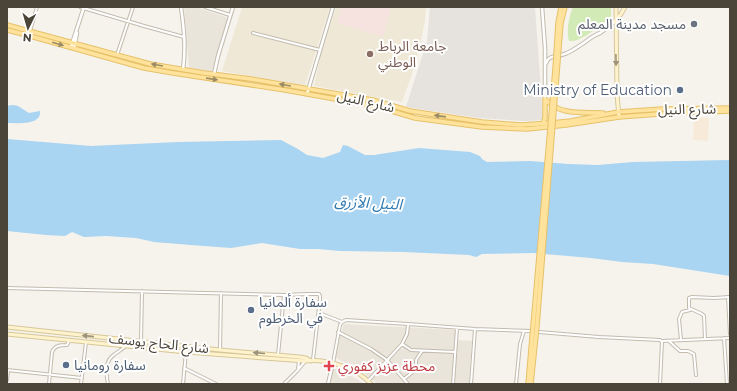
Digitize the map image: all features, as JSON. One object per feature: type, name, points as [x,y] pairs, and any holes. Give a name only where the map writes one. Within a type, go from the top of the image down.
[{"type":"main road","points":[[531,384],[540,289],[560,7]]},
{"type":"main road","points":[[528,384],[554,81],[560,23],[565,7]]},
{"type":"main road","points":[[616,7],[617,95],[619,116]]},
{"type":"main road","points":[[615,21],[620,17],[625,7]]},
{"type":"main road","name":"شارع النيل","points":[[7,25],[150,64],[251,79],[372,100],[410,111],[438,116],[496,123],[521,125],[571,121],[618,112],[663,109],[730,108]]},
{"type":"main road","name":"شارع النيل","points":[[7,30],[158,71],[307,94],[378,107],[415,118],[494,128],[527,129],[574,124],[619,116],[730,111]]},
{"type":"main road","points":[[545,99],[550,104],[565,111],[606,114]]},
{"type":"main road","points":[[543,123],[545,118],[545,99]]},
{"type":"main road","name":"شارع الحاج يوسف","points":[[7,327],[300,357],[306,360],[342,365],[371,384]]},
{"type":"main road","name":"شارع الحاج يوسف","points":[[7,334],[186,352],[299,361],[306,360]]},
{"type":"main road","points":[[124,346],[125,339]]},
{"type":"street","points":[[30,31],[37,7]]},
{"type":"street","points":[[72,48],[83,7],[185,37]]},
{"type":"street","points":[[117,55],[132,7]]},
{"type":"street","points":[[181,7],[185,37],[183,70]]},
{"type":"street","points":[[205,7],[230,15]]},
{"type":"street","points":[[214,74],[233,7]]},
{"type":"street","points":[[307,94],[333,7]]},
{"type":"street","points":[[542,7],[545,99]]},
{"type":"street","points":[[545,65],[547,60],[551,57],[557,57],[568,53],[601,32],[615,21]]},
{"type":"street","points":[[253,33],[320,50]]},
{"type":"street","points":[[7,288],[284,295],[319,294],[319,312],[312,361]]},
{"type":"street","points":[[141,341],[142,291]]},
{"type":"street","points":[[220,350],[222,293]]},
{"type":"street","points":[[278,355],[284,295]]},
{"type":"street","points":[[690,310],[688,299],[690,297],[729,297],[730,334]]},
{"type":"street","points":[[680,340],[680,317],[682,312],[690,310],[704,316],[705,339]]},
{"type":"street","points":[[319,312],[342,322],[351,320],[457,328],[531,331]]},
{"type":"street","points":[[328,384],[338,332],[342,322]]},
{"type":"street","points":[[368,381],[402,344],[407,334],[408,324]]},
{"type":"street","points":[[453,384],[457,328]]},
{"type":"street","points":[[471,384],[474,329]]},
{"type":"street","points":[[516,384],[520,344],[524,331]]},
{"type":"street","points":[[338,332],[371,349],[387,360],[408,384]]},
{"type":"street","points":[[539,332],[662,341],[730,338]]},
{"type":"street","points":[[724,338],[727,384]]},
{"type":"street","points":[[668,340],[680,351],[688,351],[694,354],[696,375]]},
{"type":"street","points":[[48,384],[53,349],[55,347],[67,344],[70,341]]},
{"type":"street","points":[[660,384],[662,341]]},
{"type":"street","points":[[81,384],[86,342]]},
{"type":"street","points":[[402,344],[411,350],[455,352]]},
{"type":"street","points":[[108,384],[106,370],[109,360],[113,355],[122,350],[124,346]]},
{"type":"street","points":[[404,379],[415,370],[416,360],[422,351]]},
{"type":"street","points":[[183,384],[186,352]]},
{"type":"street","points":[[297,371],[300,357]]},
{"type":"street","points":[[284,384],[306,360]]},
{"type":"street","points":[[184,368],[216,384]]},
{"type":"street","points":[[7,380],[8,370],[82,378]]},
{"type":"shaded area","points":[[184,7],[196,7],[228,18],[215,72],[189,68]]},
{"type":"shaded area","points":[[242,7],[330,7],[305,86],[222,71]]},
{"type":"shaded area","name":"جامعة الرباط الوطني","points":[[336,7],[426,7],[425,21],[419,50],[402,102],[314,86],[320,58]]},
{"type":"shaded area","points":[[342,7],[391,7],[383,37],[337,23]]},
{"type":"shaded area","points":[[430,7],[535,7],[543,120],[524,121],[479,118],[406,107],[427,41]]},
{"type":"shaded area","points":[[694,118],[709,118],[708,141],[693,140]]},
{"type":"shaded area","points":[[344,324],[455,330],[455,340],[472,341],[469,384],[378,384],[359,370],[334,357]]},
{"type":"shaded area","points":[[332,366],[357,379],[363,384],[329,384]]},
{"type":"green space","points":[[573,7],[611,7],[611,16],[585,36],[574,41],[569,41],[568,24]]},
{"type":"water","points":[[15,105],[29,113],[40,111],[40,116],[28,123],[7,123],[7,106]]},
{"type":"water","name":"النيل الأزرق","points":[[7,139],[91,146],[178,142],[281,140],[307,155],[323,158],[340,152],[343,145],[365,155],[419,148],[470,152],[480,156],[487,162],[530,161],[598,165],[633,162],[730,160],[730,276],[653,264],[533,253],[482,254],[476,257],[469,255],[404,252],[300,249],[262,243],[231,248],[154,242],[136,238],[106,236],[84,237],[72,232],[65,236],[7,231]]},
{"type":"place","name":"مسجد مدينة المعلم","points":[[694,24]]},
{"type":"place","name":"جامعة الرباط الوطني","points":[[370,54]]},
{"type":"place","name":"Ministry of Education","points":[[680,90]]},
{"type":"place","name":"سفارة ألمانيا في الخرطوم","points":[[251,310]]},
{"type":"place","name":"سفارة رومانيا","points":[[66,365]]},
{"type":"place","name":"محطة عزيز كفوري","points":[[329,366]]}]
